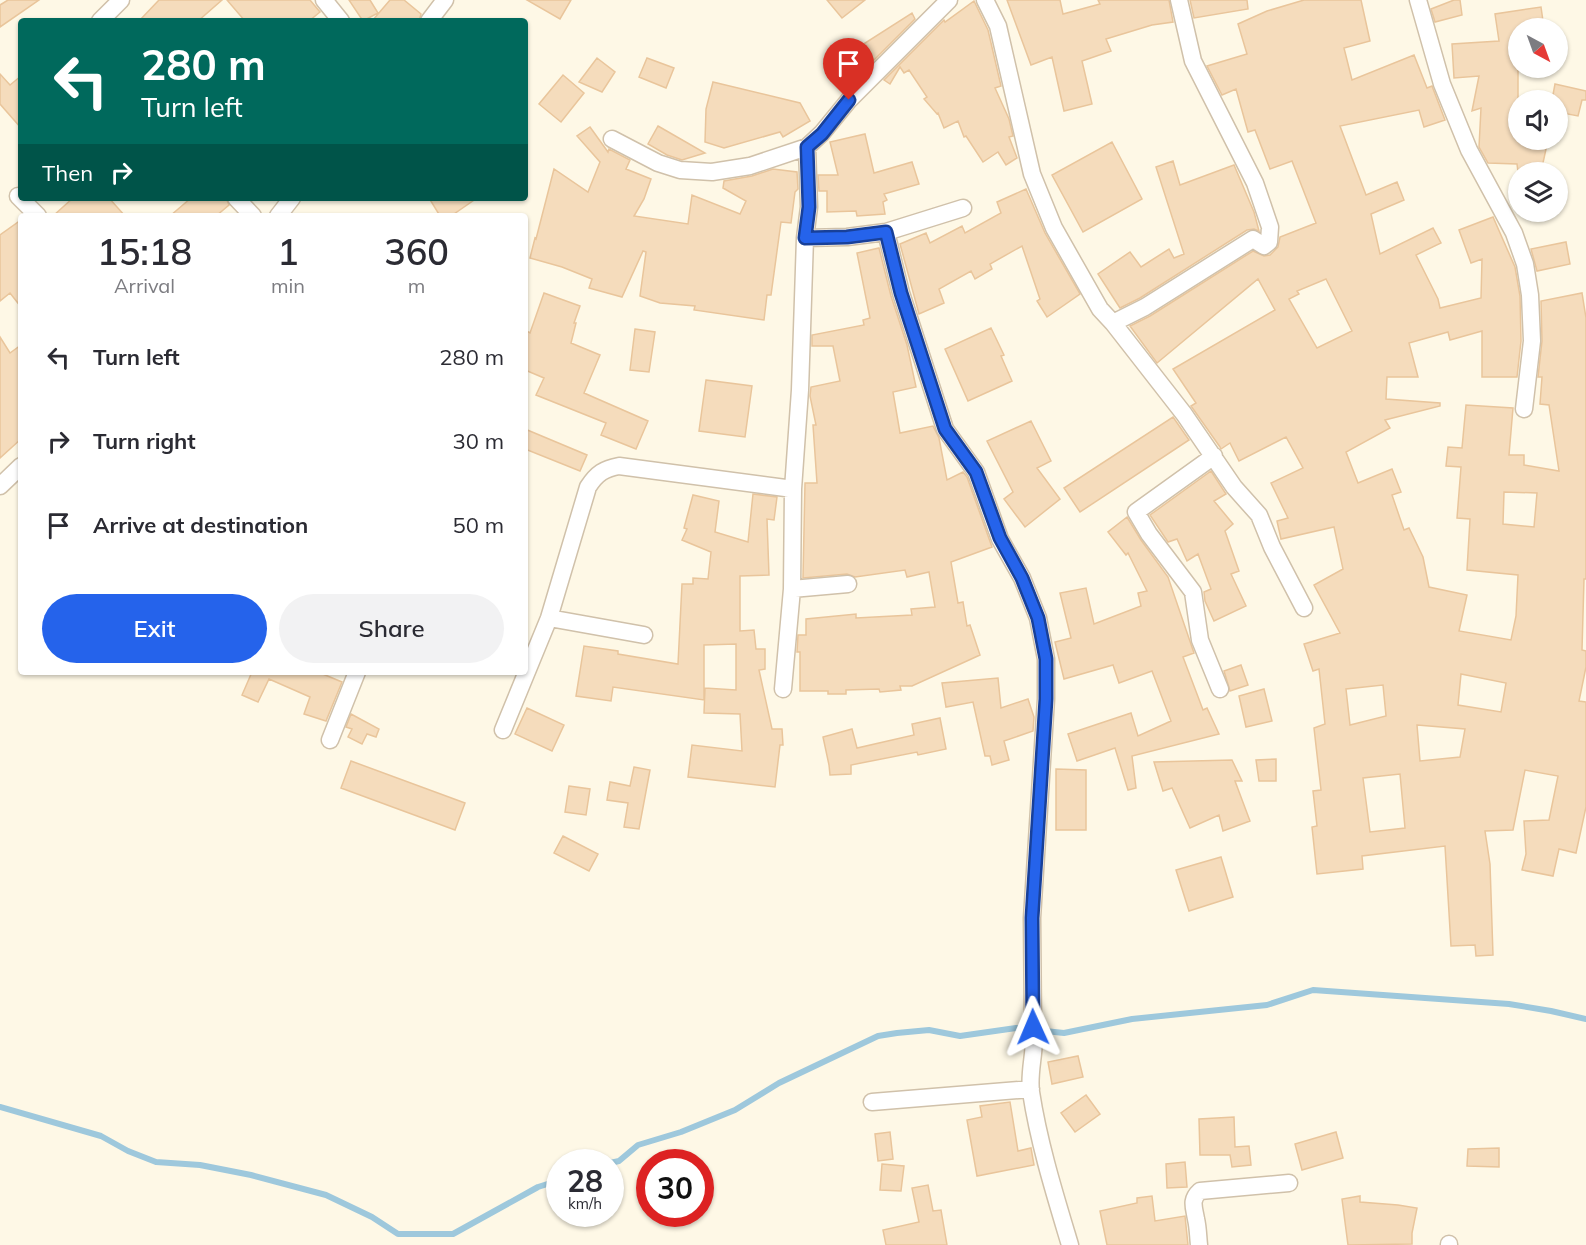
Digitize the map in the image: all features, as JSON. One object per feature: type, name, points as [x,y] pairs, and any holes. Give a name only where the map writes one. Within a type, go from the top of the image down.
[{"type":"street","points":[[103,18],[121,0]]},
{"type":"street","points":[[324,0],[339,18]]},
{"type":"street","points":[[431,18],[445,0]]},
{"type":"street","points":[[612,139],[658,163],[680,170],[712,172],[750,166],[807,147],[822,134],[849,100],[949,0]]},
{"type":"street","points":[[985,0],[998,26],[1032,174],[1054,228],[1100,309],[1214,456],[1234,487],[1259,515],[1272,547],[1304,608]]},
{"type":"street","points":[[1113,323],[1145,307],[1253,239],[1264,246],[1269,242],[1270,227],[1255,183],[1193,61],[1179,0]]},
{"type":"street","points":[[1418,0],[1442,84],[1469,150],[1514,233],[1525,264],[1530,295],[1532,341],[1524,409]]},
{"type":"street","points":[[783,689],[792,590],[793,489],[800,390],[805,238],[809,207],[807,147]]},
{"type":"street","points":[[23,201],[35,213]]},
{"type":"street","points":[[239,201],[250,213]]},
{"type":"street","points":[[805,238],[847,237],[886,232],[963,208]]},
{"type":"street","points":[[886,232],[901,293],[945,429],[976,472],[1000,538],[1022,578],[1038,618],[1046,659],[1046,699],[1032,918],[1034,1033],[1031,1089],[1048,1172],[1070,1245]]},
{"type":"street","points":[[1214,456],[1136,512],[1149,534],[1193,592],[1200,640],[1220,689]]},
{"type":"street","points":[[528,669],[549,618],[588,487],[595,476],[604,469],[619,466],[793,489]]},
{"type":"street","points":[[0,486],[18,469]]},
{"type":"street","points":[[792,590],[848,584]]},
{"type":"street","points":[[549,618],[644,635]]},
{"type":"street","points":[[330,740],[356,675]]},
{"type":"street","points":[[503,730],[526,675]]},
{"type":"street","points":[[872,1102],[1031,1089]]},
{"type":"street","points":[[1199,1245],[1196,1218],[1192,1206],[1193,1200],[1200,1191],[1289,1183]]},
{"type":"building","points":[[8,0],[39,0],[0,27],[0,5]]},
{"type":"building","points":[[159,0],[222,0],[201,18],[142,18]]},
{"type":"building","points":[[227,0],[310,0],[320,12],[313,18],[242,18]]},
{"type":"building","points":[[349,0],[370,0],[378,13],[369,18],[361,18]]},
{"type":"building","points":[[390,0],[404,0],[421,14],[420,18],[375,18]]},
{"type":"building","points":[[527,0],[571,0],[560,19]]},
{"type":"building","points":[[827,0],[865,0],[842,18]]},
{"type":"building","points":[[1007,0],[1060,0],[1063,14],[1100,4],[1098,0],[1169,0],[1173,22],[1152,25],[1106,39],[1111,51],[1082,61],[1092,104],[1064,111],[1052,57],[1031,65]]},
{"type":"building","points":[[1190,0],[1247,0],[1248,9],[1194,18]]},
{"type":"building","points":[[1304,0],[1361,0],[1370,41],[1344,48],[1352,80],[1414,55],[1427,88],[1432,86],[1445,120],[1424,127],[1419,110],[1340,126],[1366,195],[1397,182],[1404,200],[1371,214],[1380,254],[1433,228],[1441,243],[1416,255],[1438,299],[1440,308],[1481,298],[1482,259],[1471,263],[1459,230],[1493,217],[1515,267],[1520,296],[1521,341],[1517,377],[1482,377],[1482,331],[1450,340],[1448,332],[1409,343],[1418,377],[1387,377],[1386,399],[1440,403],[1440,406],[1385,420],[1390,428],[1346,452],[1358,483],[1392,469],[1401,492],[1392,495],[1404,530],[1409,528],[1423,557],[1429,587],[1467,595],[1459,631],[1511,640],[1516,616],[1518,575],[1467,570],[1470,519],[1457,518],[1461,467],[1446,466],[1448,447],[1462,448],[1466,405],[1513,408],[1509,455],[1524,455],[1524,465],[1559,471],[1549,405],[1540,404],[1542,377],[1538,377],[1542,341],[1541,301],[1582,293],[1586,318],[1586,579],[1584,579],[1582,650],[1586,651],[1586,667],[1579,701],[1586,702],[1586,807],[1576,853],[1559,849],[1553,876],[1522,870],[1526,854],[1524,821],[1549,820],[1558,776],[1525,770],[1513,830],[1485,831],[1490,864],[1493,955],[1476,956],[1475,945],[1451,946],[1445,846],[1362,856],[1363,869],[1317,874],[1312,827],[1317,826],[1313,791],[1321,790],[1314,728],[1325,724],[1319,669],[1313,671],[1304,644],[1340,633],[1314,585],[1343,569],[1334,527],[1281,539],[1277,521],[1288,518],[1271,483],[1303,468],[1286,437],[1239,461],[1230,443],[1221,449],[1191,406],[1196,403],[1173,369],[1275,310],[1258,279],[1157,363],[1130,326],[1150,316],[1253,251],[1264,256],[1270,255],[1278,247],[1280,237],[1316,223],[1292,161],[1270,169],[1255,130],[1248,132],[1236,89],[1222,95],[1207,66],[1247,54],[1238,24],[1267,11]],"holes":[[[1326,279],[1352,331],[1317,348],[1289,299],[1299,294],[1297,291]],[[1504,492],[1537,493],[1534,527],[1503,524]],[[1461,674],[1506,683],[1501,712],[1458,705]],[[1383,685],[1386,716],[1350,725],[1346,689]],[[1417,725],[1465,729],[1460,757],[1420,761]],[[1400,774],[1405,828],[1370,832],[1363,778]]]},
{"type":"building","points":[[1460,0],[1462,15],[1435,22],[1431,9]]},
{"type":"building","points":[[974,1],[988,30],[1001,86],[995,88],[1009,119],[1013,136],[1009,137],[1017,158],[1006,165],[998,152],[983,162],[966,136],[964,137],[958,121],[944,128],[938,113],[924,99],[927,97],[909,70],[904,73],[900,67],[890,84],[884,80],[944,20],[945,22]]},
{"type":"building","points":[[1541,7],[1543,18],[1508,18],[1508,78],[1518,78],[1518,90],[1508,90],[1508,150],[1546,150],[1543,162],[1488,163],[1479,147],[1481,108],[1472,111],[1479,76],[1454,78],[1452,44],[1499,41],[1495,14]]},
{"type":"building","points":[[912,13],[915,19],[865,69],[858,64],[851,52]]},
{"type":"building","points":[[597,58],[615,72],[602,92],[579,82]]},
{"type":"building","points":[[647,58],[674,68],[666,88],[639,77]]},
{"type":"building","points":[[0,74],[10,85],[18,78],[18,125],[0,104]]},
{"type":"building","points":[[563,75],[584,93],[561,122],[539,104]]},
{"type":"building","points":[[713,82],[800,103],[810,121],[783,137],[780,132],[724,148],[705,142],[706,109]]},
{"type":"building","points":[[1555,84],[1586,91],[1586,100],[1582,100],[1578,116],[1568,114],[1568,90],[1554,90]]},
{"type":"building","points":[[658,126],[705,153],[682,160],[667,155],[648,144]]},
{"type":"building","points":[[590,127],[608,152],[609,149],[630,160],[626,169],[651,179],[644,199],[634,216],[688,224],[692,195],[740,214],[746,201],[723,188],[724,181],[752,176],[773,169],[797,172],[798,189],[795,192],[791,223],[781,222],[771,295],[767,295],[764,320],[694,310],[695,306],[660,303],[640,296],[646,252],[643,251],[622,297],[589,288],[592,279],[530,258],[554,169],[588,192],[600,162],[577,136]]},
{"type":"building","points":[[865,134],[874,173],[912,162],[919,184],[884,194],[887,200],[883,202],[885,214],[857,216],[856,211],[827,212],[827,191],[819,191],[818,175],[838,175],[830,142]]},
{"type":"building","points":[[1112,142],[1142,199],[1083,232],[1052,175]]},
{"type":"building","points":[[1173,161],[1180,185],[1234,165],[1254,212],[1259,231],[1247,230],[1140,298],[1120,308],[1098,274],[1130,252],[1141,267],[1169,249],[1174,258],[1184,254],[1156,167]]},
{"type":"building","points":[[1026,189],[1045,233],[1080,294],[1047,317],[1037,301],[1040,299],[1022,246],[990,264],[992,269],[975,279],[971,271],[939,289],[944,303],[919,314],[900,244],[926,233],[930,243],[962,226],[965,233],[1001,213],[997,202]]},
{"type":"building","points":[[70,201],[112,201],[122,213],[56,213]]},
{"type":"building","points":[[188,201],[227,201],[229,205],[220,213],[174,213]]},
{"type":"building","points":[[431,201],[473,201],[455,213],[438,213]]},
{"type":"building","points":[[18,222],[18,303],[10,293],[0,301],[0,235]]},
{"type":"building","points":[[1566,242],[1570,264],[1537,271],[1531,249]]},
{"type":"building","points":[[879,248],[907,345],[916,387],[893,392],[900,433],[933,426],[939,438],[947,480],[963,472],[967,477],[992,547],[951,562],[958,603],[963,602],[967,626],[970,625],[980,655],[912,686],[900,686],[901,690],[880,692],[879,689],[846,690],[846,694],[828,694],[828,691],[800,691],[798,635],[806,635],[806,619],[856,614],[856,618],[912,615],[911,609],[935,607],[929,572],[907,577],[905,570],[855,577],[847,574],[803,578],[805,483],[817,483],[813,425],[816,425],[810,396],[811,387],[840,381],[833,346],[812,346],[812,335],[864,325],[863,320],[870,318],[857,253]]},
{"type":"building","points":[[544,293],[580,306],[574,323],[576,323],[571,343],[600,355],[584,393],[648,421],[636,449],[601,435],[606,423],[536,395],[544,378],[528,371],[528,332],[530,333]]},
{"type":"building","points":[[991,328],[1004,355],[1001,356],[1012,381],[968,401],[945,349]]},
{"type":"building","points":[[635,329],[655,332],[649,372],[630,370]]},
{"type":"building","points":[[0,337],[10,353],[18,347],[18,442],[0,458]]},
{"type":"building","points":[[706,380],[752,386],[745,437],[699,431]]},
{"type":"building","points":[[1173,417],[1189,440],[1080,512],[1064,488]]},
{"type":"building","points":[[1031,421],[1051,461],[1037,468],[1060,499],[1025,527],[1004,499],[1013,492],[987,441]]},
{"type":"building","points":[[528,430],[587,455],[580,471],[528,450]]},
{"type":"building","points":[[1211,471],[1226,494],[1214,501],[1233,524],[1225,531],[1239,571],[1231,574],[1246,606],[1214,621],[1205,601],[1204,592],[1211,589],[1198,554],[1187,561],[1177,539],[1168,542],[1150,515]]},
{"type":"building","points":[[753,494],[777,497],[774,520],[767,519],[769,575],[740,576],[740,631],[754,630],[756,649],[765,649],[765,669],[759,670],[772,729],[782,729],[783,745],[780,745],[775,787],[688,777],[692,745],[742,751],[740,714],[704,713],[705,688],[736,690],[736,644],[704,645],[704,700],[613,687],[611,701],[576,696],[584,646],[678,664],[682,584],[693,584],[693,578],[708,579],[711,552],[682,540],[687,529],[684,528],[693,495],[719,501],[715,532],[748,542]]},
{"type":"building","points":[[1127,517],[1168,577],[1194,653],[1183,657],[1203,710],[1207,708],[1219,734],[1132,756],[1136,788],[1128,790],[1115,748],[1077,761],[1068,734],[1131,713],[1138,736],[1171,721],[1152,671],[1119,683],[1113,665],[1064,679],[1055,642],[1071,638],[1060,593],[1086,588],[1094,624],[1141,606],[1138,593],[1147,591],[1128,553],[1126,555],[1108,532]]},
{"type":"building","points":[[1241,665],[1248,685],[1230,691],[1224,671]]},
{"type":"building","points":[[251,675],[325,675],[342,682],[326,721],[304,714],[310,697],[269,679],[258,702],[242,695]]},
{"type":"building","points":[[998,678],[1001,708],[1028,699],[1034,717],[1033,731],[1004,741],[1009,760],[992,765],[990,756],[985,756],[973,702],[946,707],[942,683]]},
{"type":"building","points":[[1264,689],[1272,721],[1246,727],[1239,696]]},
{"type":"building","points":[[527,708],[564,725],[552,751],[515,734]]},
{"type":"building","points":[[351,714],[379,729],[376,737],[367,734],[362,744],[348,737],[352,729],[346,727]]},
{"type":"building","points":[[940,718],[946,749],[918,755],[917,752],[851,765],[851,774],[830,775],[823,737],[852,729],[857,748],[914,735],[912,724]]},
{"type":"building","points":[[1276,759],[1276,781],[1259,781],[1256,760]]},
{"type":"building","points":[[1232,760],[1242,781],[1235,781],[1250,821],[1223,831],[1219,815],[1190,828],[1172,788],[1163,791],[1154,762]]},
{"type":"building","points":[[351,761],[465,803],[455,830],[341,788]]},
{"type":"building","points":[[634,767],[650,770],[639,829],[624,827],[628,803],[607,800],[610,782],[630,786]]},
{"type":"building","points":[[1056,769],[1086,770],[1086,830],[1056,830]]},
{"type":"building","points":[[569,786],[590,789],[586,815],[565,812]]},
{"type":"building","points":[[563,836],[598,854],[589,871],[554,853]]},
{"type":"building","points":[[1221,857],[1233,897],[1189,911],[1176,870]]},
{"type":"building","points":[[1078,1056],[1083,1077],[1052,1084],[1048,1062]]},
{"type":"building","points":[[1086,1095],[1100,1114],[1075,1132],[1061,1113]]},
{"type":"building","points":[[1010,1102],[1018,1151],[1031,1148],[1034,1165],[977,1176],[967,1120],[982,1117],[980,1106]]},
{"type":"building","points":[[1234,1117],[1235,1147],[1249,1146],[1251,1165],[1232,1167],[1230,1155],[1200,1155],[1199,1119]]},
{"type":"building","points":[[890,1132],[893,1159],[878,1161],[875,1134]]},
{"type":"building","points":[[1336,1132],[1343,1158],[1302,1170],[1295,1144]]},
{"type":"building","points":[[1499,1148],[1499,1167],[1467,1166],[1468,1149]]},
{"type":"building","points":[[1185,1162],[1187,1187],[1167,1188],[1166,1164]]},
{"type":"building","points":[[882,1164],[904,1166],[901,1191],[880,1190]]},
{"type":"building","points":[[928,1185],[933,1211],[941,1210],[947,1245],[886,1245],[883,1230],[919,1222],[912,1188]]},
{"type":"building","points":[[1152,1196],[1155,1221],[1185,1216],[1188,1245],[1107,1245],[1100,1211],[1137,1203],[1137,1198]]},
{"type":"building","points":[[1360,1196],[1360,1202],[1417,1208],[1412,1244],[1348,1245],[1342,1199]]},
{"type":"waterway","points":[[624,1157],[638,1145],[681,1132],[735,1110],[779,1083],[878,1036],[897,1033],[929,1030],[960,1036],[1016,1028],[1064,1033],[1132,1019],[1267,1005],[1313,990],[1509,1004],[1586,1019]]},
{"type":"waterway","points":[[0,1107],[101,1136],[128,1151],[156,1162],[200,1165],[251,1175],[326,1195],[372,1217],[398,1234],[453,1234],[546,1184]]},
{"type":"route","points":[[849,100],[822,134],[807,147],[809,207],[805,238],[847,237],[886,232],[901,293],[945,429],[976,472],[1000,538],[1022,578],[1038,618],[1046,659],[1046,699],[1032,918],[1033,1027]]}]
